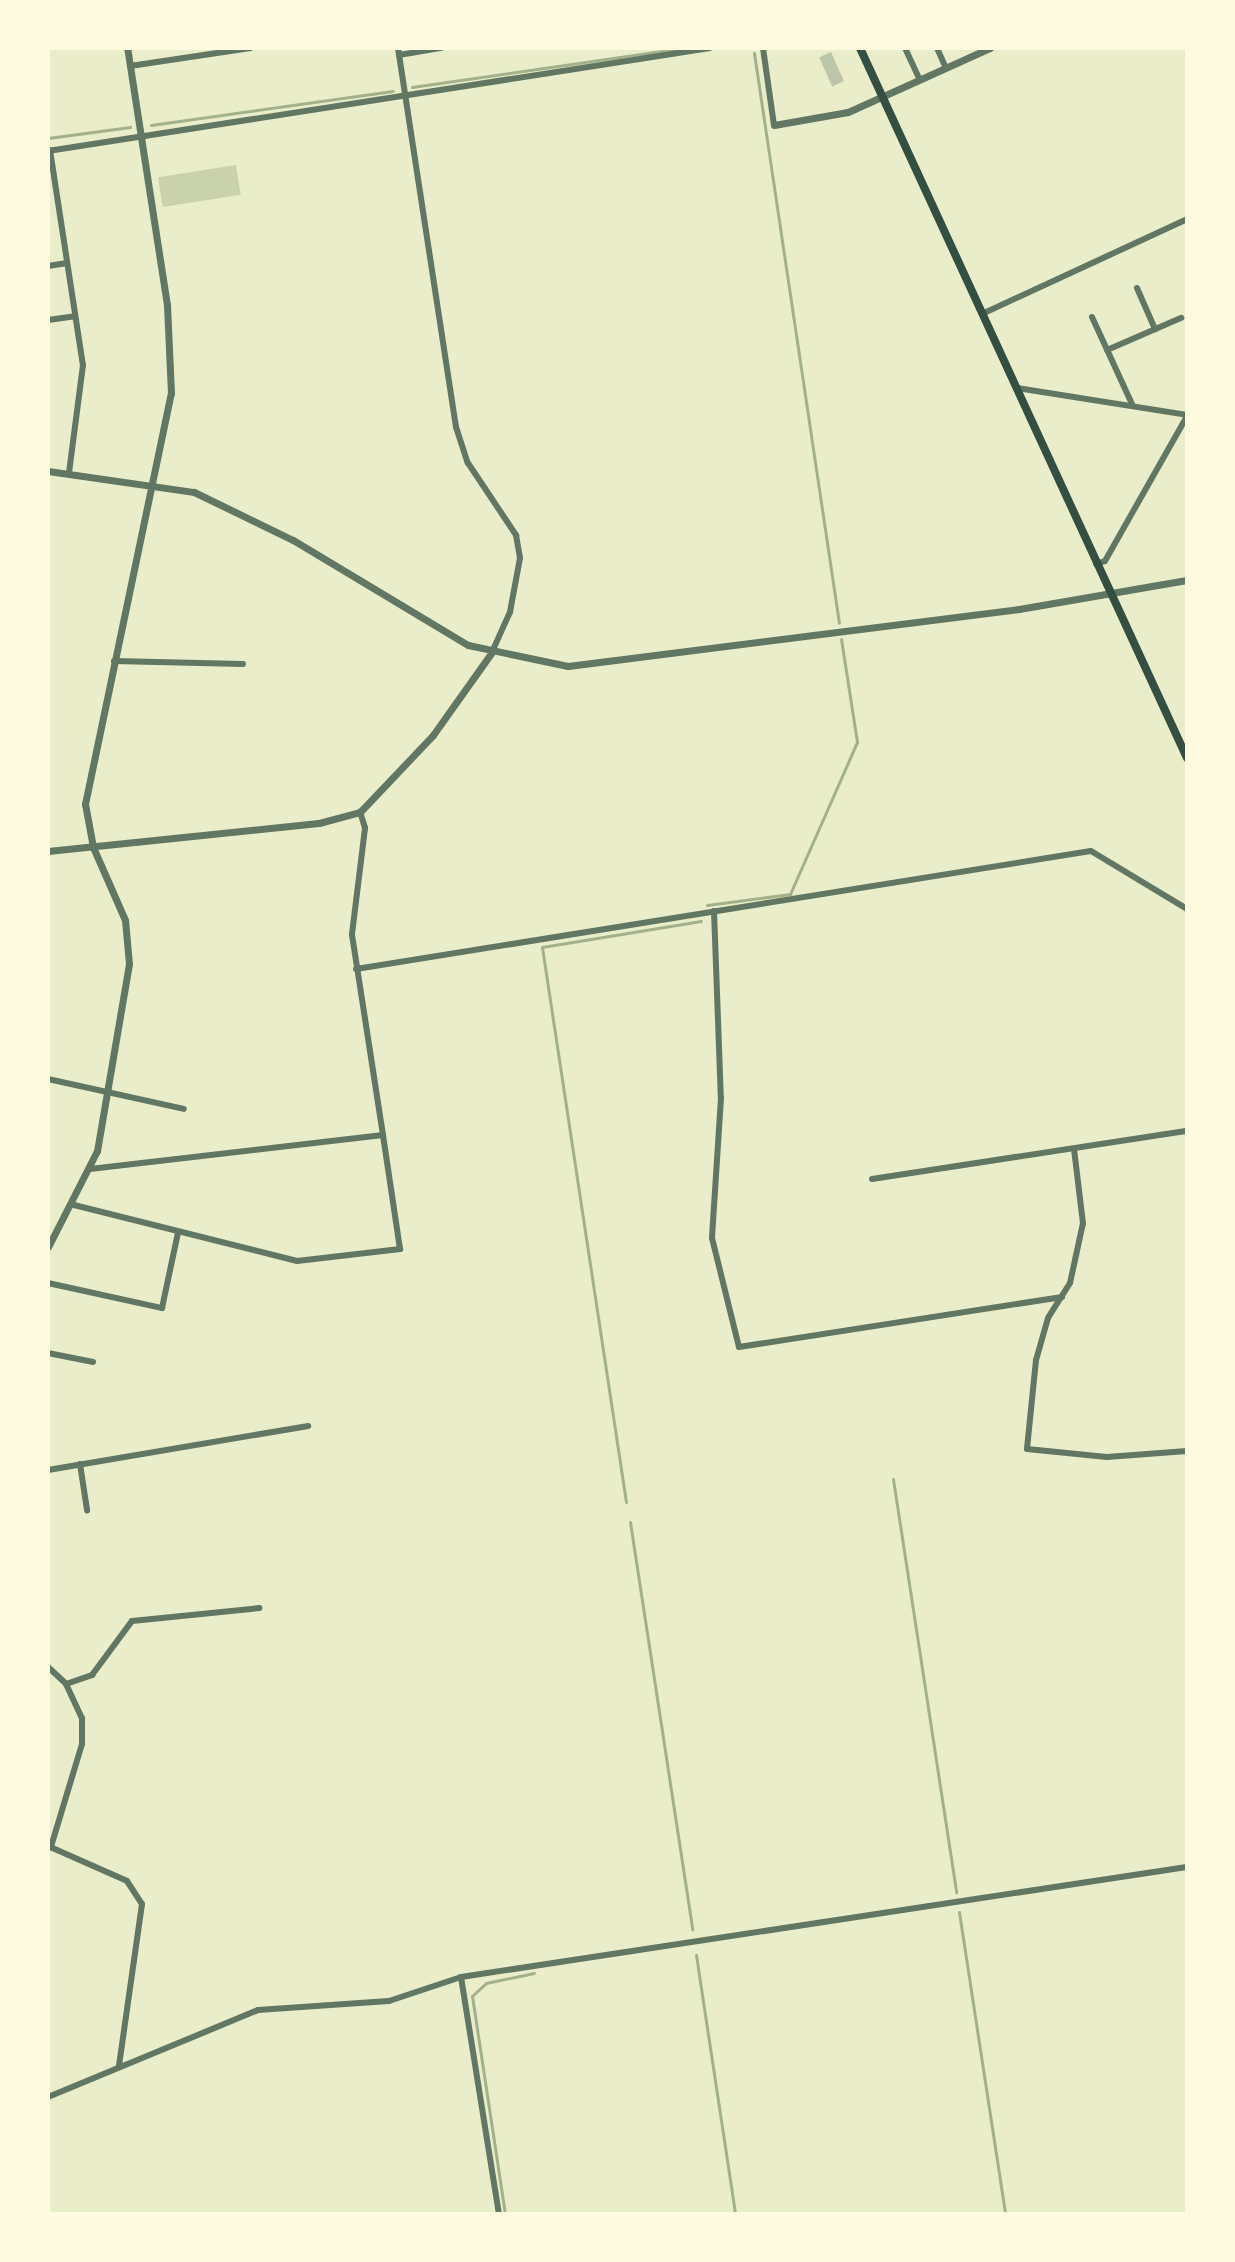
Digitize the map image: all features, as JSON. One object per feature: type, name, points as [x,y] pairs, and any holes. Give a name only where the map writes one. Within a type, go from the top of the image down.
[{"type":"main road","points":[[860,48],[1187,758]]},
{"type":"street","points":[[48,1247],[74,1205],[90,1169],[109,1094],[129,943],[120,899],[93,847],[87,782],[154,484],[172,356],[127,48]]},
{"type":"street","points":[[130,66],[251,48]]},
{"type":"street","points":[[48,851],[319,823],[360,812],[433,735],[492,652],[510,612],[520,558],[505,512],[468,463],[456,427],[398,52],[441,48]]},
{"type":"street","points":[[69,473],[83,365],[49,150],[405,100],[710,48]]},
{"type":"street","points":[[763,48],[774,125],[830,117],[884,97],[990,48]]},
{"type":"street","points":[[905,48],[920,80]]},
{"type":"street","points":[[937,48],[946,68]]},
{"type":"street","points":[[967,48],[971,57]]},
{"type":"street","points":[[48,209],[59,208]]},
{"type":"street","points":[[984,313],[1187,219]]},
{"type":"street","points":[[48,266],[66,263]]},
{"type":"street","points":[[1137,288],[1155,329]]},
{"type":"street","points":[[48,320],[75,316]]},
{"type":"street","points":[[1092,317],[1132,404]]},
{"type":"street","points":[[1107,350],[1181,318]]},
{"type":"street","points":[[1017,388],[1187,415],[1105,561],[1096,564]]},
{"type":"street","points":[[48,471],[194,492],[293,540],[423,621],[492,652],[536,663],[605,665],[1112,596],[1187,580]]},
{"type":"street","points":[[114,661],[243,664]]},
{"type":"street","points":[[74,1205],[297,1261],[400,1249],[356,969],[360,812]]},
{"type":"street","points":[[356,969],[1091,851],[1187,909]]},
{"type":"street","points":[[714,911],[721,1098],[712,1238],[739,1347],[1062,1297]]},
{"type":"street","points":[[48,1079],[184,1109]]},
{"type":"street","points":[[872,1179],[1187,1131]]},
{"type":"street","points":[[90,1169],[383,1135]]},
{"type":"street","points":[[1074,1149],[1083,1223],[1062,1297],[1036,1360],[1027,1449],[1107,1457],[1187,1451]]},
{"type":"street","points":[[48,1283],[162,1308],[178,1233]]},
{"type":"street","points":[[48,1353],[93,1362]]},
{"type":"street","points":[[48,1470],[308,1426]]},
{"type":"street","points":[[80,1464],[87,1510]]},
{"type":"street","points":[[66,1684],[92,1675],[132,1621],[259,1608]]},
{"type":"street","points":[[48,1667],[66,1684],[82,1718],[82,1744],[49,1846],[127,1881],[142,1904],[119,2066]]},
{"type":"street","points":[[48,2097],[258,2010],[389,2001],[461,1977],[1187,1867]]},
{"type":"street","points":[[461,1977],[499,2214]]},
{"type":"green space","points":[[236,165],[241,195],[163,207],[158,177]]},
{"type":"building","points":[[831,52],[844,81],[832,87],[819,57]]},
{"type":"waterway","points":[[412,87],[684,48]]},
{"type":"waterway","points":[[754,53],[839,623]]},
{"type":"waterway","points":[[151,125],[393,91]]},
{"type":"waterway","points":[[48,138],[130,127]]},
{"type":"waterway","points":[[707,905],[790,894],[857,742],[841,639]]},
{"type":"waterway","points":[[626,1502],[542,947],[701,921]]},
{"type":"waterway","points":[[893,1479],[956,1892]]},
{"type":"waterway","points":[[630,1522],[692,1929]]},
{"type":"waterway","points":[[959,1912],[1005,2214]]},
{"type":"waterway","points":[[696,1955],[735,2214]]},
{"type":"waterway","points":[[505,2214],[472,1996],[486,1983],[534,1973]]}]
